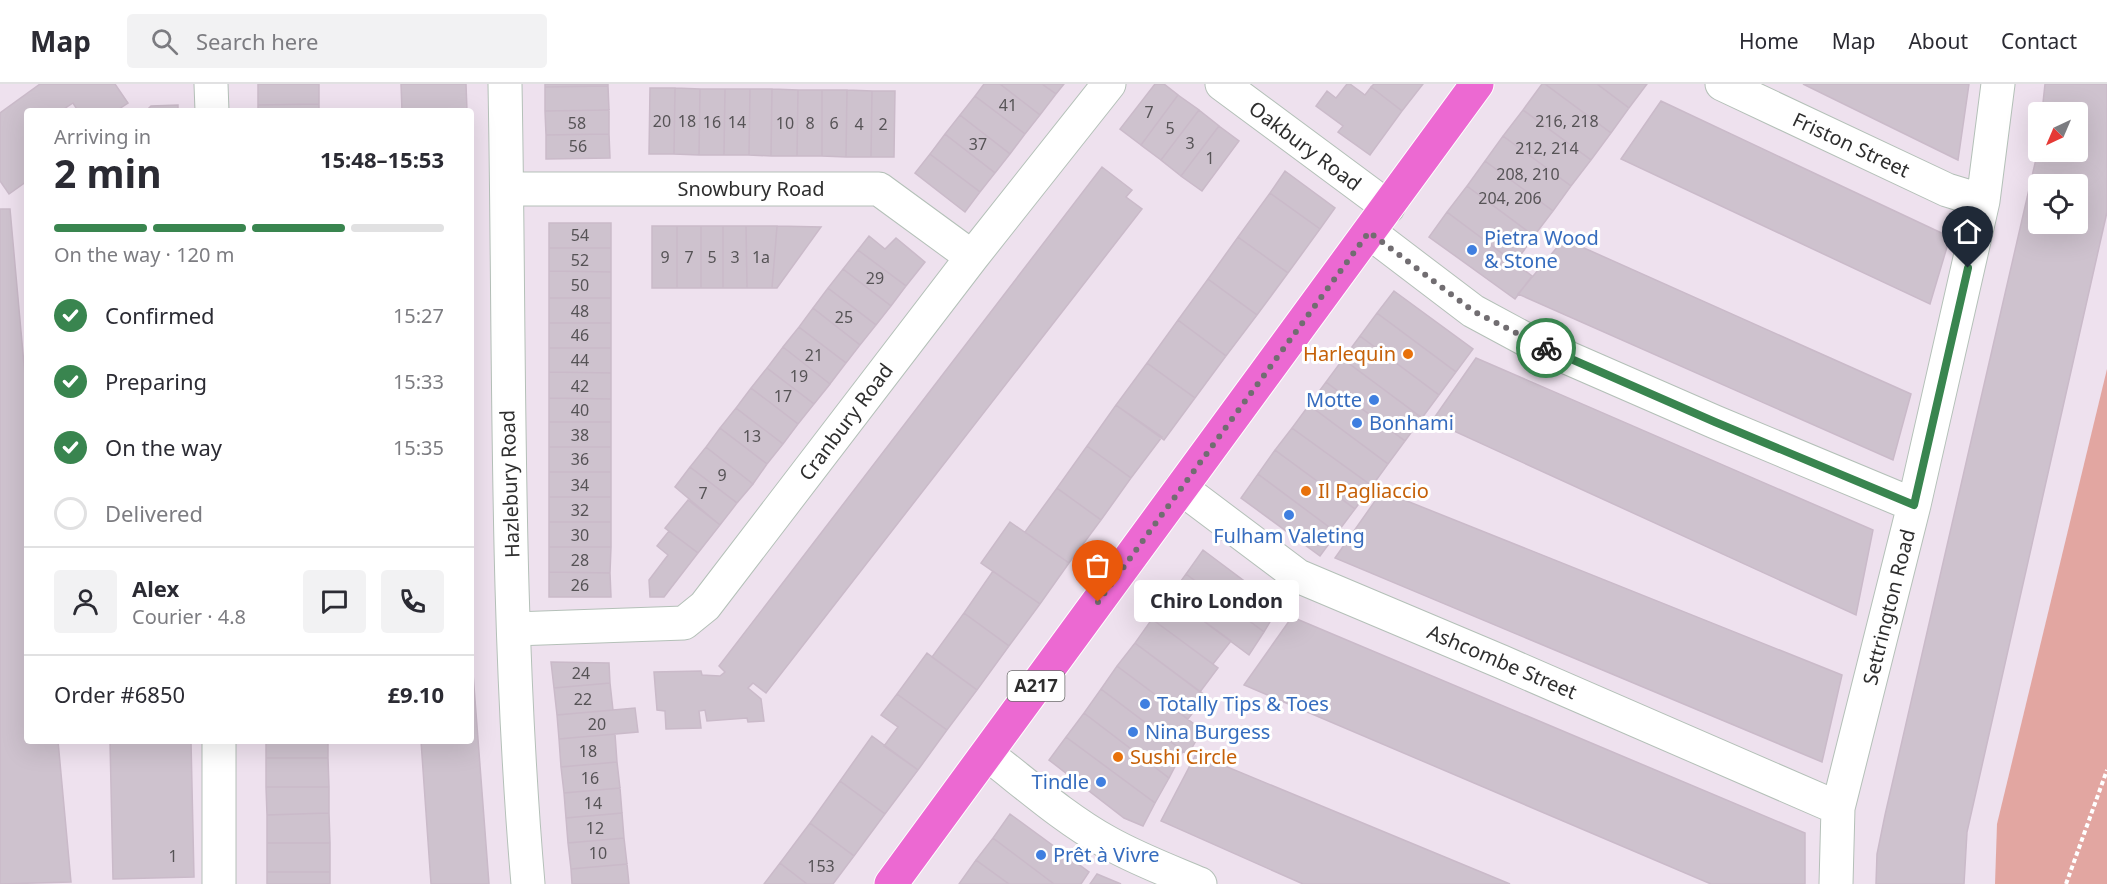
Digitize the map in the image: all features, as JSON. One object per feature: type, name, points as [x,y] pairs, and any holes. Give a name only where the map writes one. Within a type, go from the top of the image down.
[{"type":"main road","name":"A217","points":[[891,884],[1477,84]]},
{"type":"street","points":[[211,84],[212,108]]},
{"type":"street","name":"Hazlebury Road","points":[[505,84],[507,352],[514,629],[523,832],[528,884]]},
{"type":"street","name":"Cranbury Road","points":[[514,629],[684,622],[698,612],[712,597],[972,257],[1109,84]]},
{"type":"street","name":"Oakbury Road","points":[[1222,84],[1378,219],[1473,311],[1525,339],[1914,505]]},
{"type":"street","name":"Friston Street","points":[[1722,84],[1947,190],[1983,201]]},
{"type":"street","name":"Settrington Road","points":[[1836,884],[1838,808],[1914,505],[1983,201],[1998,84]]},
{"type":"street","name":"Snowbury Road","points":[[507,189],[879,189],[972,257]]},
{"type":"street","name":"Ashcombe Street","points":[[1181,488],[1298,576],[1503,662],[1838,808]]},
{"type":"street","points":[[219,744],[219,884]]},
{"type":"street","points":[[987,754],[1069,817],[1106,842],[1200,884]]},
{"type":"path","points":[[2066,884],[2107,770]]},
{"type":"shaded area","points":[[2107,369],[2107,884],[1995,884],[1997,824]]},
{"type":"building","points":[[40,84],[115,84],[128,103],[120,108],[76,108],[73,103],[66,108],[24,108],[24,183],[9,194],[0,181],[0,113]]},
{"type":"building","points":[[258,84],[319,84],[319,104],[258,105]]},
{"type":"building","points":[[401,84],[466,84],[467,108],[402,108]]},
{"type":"building","points":[[545,84],[608,84],[608,86],[545,87]]},
{"type":"building","points":[[984,84],[1000,84],[1040,115],[1025,134],[975,96]]},
{"type":"building","points":[[1000,84],[1042,84],[1056,94],[1040,115]]},
{"type":"building","points":[[1042,84],[1064,84],[1056,94]]},
{"type":"building","points":[[1155,84],[1164,84],[1178,95],[1141,145],[1120,129]]},
{"type":"building","points":[[1347,84],[1365,95],[1371,87],[1402,111],[1370,155],[1338,132],[1343,126],[1316,106],[1327,91],[1336,98]]},
{"type":"building","points":[[1374,84],[1423,84],[1402,111],[1371,87]]},
{"type":"building","points":[[1542,84],[1611,133],[1591,160],[1523,110]]},
{"type":"building","points":[[1545,84],[1597,84],[1629,108],[1611,133]]},
{"type":"building","points":[[1597,84],[1647,84],[1629,108]]},
{"type":"building","points":[[1803,84],[1969,84],[1958,160]]},
{"type":"building","points":[[2045,84],[2107,84],[2107,212],[1967,832],[1964,884],[1876,884],[1877,854],[1885,815],[2028,194],[2028,234],[2088,234],[2088,174],[2033,174],[2035,162],[2088,162],[2088,102],[2043,102]]},
{"type":"building","points":[[608,86],[609,110],[545,111],[545,87]]},
{"type":"building","points":[[650,88],[675,88],[674,154],[649,154]]},
{"type":"building","points":[[675,88],[700,89],[699,155],[674,154]]},
{"type":"building","points":[[700,89],[725,89],[724,155],[699,155]]},
{"type":"building","points":[[725,89],[750,89],[749,155],[724,155]]},
{"type":"building","points":[[750,89],[772,89],[771,156],[749,155]]},
{"type":"building","points":[[772,89],[798,90],[797,156],[771,156]]},
{"type":"building","points":[[798,90],[822,90],[822,156],[797,156]]},
{"type":"building","points":[[822,90],[847,90],[846,157],[822,156]]},
{"type":"building","points":[[847,90],[872,91],[871,157],[846,157]]},
{"type":"building","points":[[872,91],[895,91],[894,157],[871,157]]},
{"type":"building","points":[[1178,95],[1199,110],[1161,160],[1141,145]]},
{"type":"building","points":[[975,96],[1025,134],[1010,154],[960,115]]},
{"type":"building","points":[[1661,101],[1950,237],[1930,304],[1621,159]]},
{"type":"building","points":[[319,104],[319,108],[258,108],[258,105]]},
{"type":"building","points":[[178,105],[178,108],[149,108]]},
{"type":"building","points":[[609,110],[609,134],[546,135],[545,111]]},
{"type":"building","points":[[1199,110],[1219,126],[1181,176],[1161,160]]},
{"type":"building","points":[[1523,110],[1591,160],[1571,186],[1503,136]]},
{"type":"building","points":[[960,115],[1010,154],[995,173],[945,134]]},
{"type":"building","points":[[1219,126],[1239,141],[1202,191],[1181,176]]},
{"type":"building","points":[[609,134],[610,158],[546,159],[546,135]]},
{"type":"building","points":[[945,134],[995,173],[980,192],[930,154]]},
{"type":"building","points":[[1503,136],[1571,186],[1553,211],[1485,161]]},
{"type":"building","points":[[930,154],[980,192],[965,212],[915,173]]},
{"type":"building","points":[[1485,161],[1553,211],[1534,236],[1467,186]]},
{"type":"building","points":[[1102,167],[1132,190],[1126,197],[1142,209],[766,693],[753,683],[748,688],[761,699],[764,721],[748,722],[747,718],[707,721],[705,710],[699,711],[701,728],[666,729],[665,711],[657,710],[654,672],[701,671],[702,675],[720,676],[725,672],[719,666]]},
{"type":"building","points":[[1285,171],[1335,208],[1320,229],[1270,193]]},
{"type":"building","points":[[1467,186],[1534,236],[1515,263],[1447,212]]},
{"type":"building","points":[[1270,193],[1320,229],[1288,273],[1238,237]]},
{"type":"building","points":[[0,209],[10,209],[24,365],[24,744],[58,744],[71,882],[0,884]]},
{"type":"building","name":"Pietra Wood & Stone","points":[[1447,212],[1532,276],[1515,299],[1429,237]]},
{"type":"building","points":[[549,223],[611,223],[611,248],[549,248]]},
{"type":"building","points":[[652,226],[677,226],[677,288],[652,288]]},
{"type":"building","points":[[677,226],[701,226],[701,288],[677,288]]},
{"type":"building","points":[[701,226],[723,226],[723,288],[701,288]]},
{"type":"building","points":[[723,226],[746,226],[747,288],[723,288]]},
{"type":"building","points":[[746,226],[777,226],[772,288],[747,288]]},
{"type":"building","points":[[777,226],[821,227],[777,288],[772,288]]},
{"type":"building","points":[[869,236],[885,249],[896,238],[925,262],[906,286],[858,250]]},
{"type":"building","points":[[1238,237],[1288,273],[1257,315],[1208,279]]},
{"type":"building","points":[[1564,239],[1911,394],[1893,460],[1518,294]]},
{"type":"building","points":[[549,248],[611,248],[611,272],[549,271]]},
{"type":"building","points":[[858,250],[906,286],[891,306],[843,269]]},
{"type":"building","points":[[843,269],[891,306],[876,325],[828,288]]},
{"type":"building","points":[[549,271],[611,272],[611,298],[549,298]]},
{"type":"building","points":[[1208,279],[1257,315],[1226,356],[1178,320]]},
{"type":"building","points":[[828,288],[876,325],[860,345],[813,308]]},
{"type":"building","points":[[1394,291],[1473,349],[1456,372],[1377,313]]},
{"type":"building","points":[[549,298],[611,298],[611,323],[549,323]]},
{"type":"building","points":[[813,308],[860,345],[846,363],[799,327]]},
{"type":"building","name":"Harlequin","points":[[1377,313],[1456,372],[1439,395],[1360,336]]},
{"type":"building","points":[[1178,320],[1226,356],[1195,398],[1147,363]]},
{"type":"building","points":[[549,323],[611,323],[611,348],[549,348]]},
{"type":"building","points":[[799,327],[846,363],[830,384],[783,347]]},
{"type":"building","points":[[1360,336],[1439,395],[1422,418],[1343,359]]},
{"type":"building","points":[[783,347],[830,384],[814,404],[767,368]]},
{"type":"building","points":[[549,348],[611,348],[611,373],[549,372]]},
{"type":"building","points":[[1476,358],[1873,530],[1856,615],[1432,421]]},
{"type":"building","name":"Motte","points":[[1343,359],[1422,418],[1405,441],[1326,382]]},
{"type":"building","points":[[1147,363],[1195,398],[1164,440],[1116,405]]},
{"type":"building","points":[[767,368],[814,404],[798,424],[751,388]]},
{"type":"building","points":[[549,372],[611,373],[611,399],[549,398]]},
{"type":"building","name":"Bonhami","points":[[1326,382],[1405,441],[1388,464],[1309,405]]},
{"type":"building","points":[[751,388],[798,424],[783,444],[736,408]]},
{"type":"building","points":[[549,398],[611,399],[611,422],[549,422]]},
{"type":"building","points":[[1116,405],[1162,437],[1131,478],[1087,446]]},
{"type":"building","points":[[1309,405],[1388,464],[1372,486],[1292,428]]},
{"type":"building","points":[[736,408],[783,444],[767,464],[720,428]]},
{"type":"building","points":[[549,422],[611,422],[611,447],[549,447]]},
{"type":"building","points":[[720,428],[767,464],[753,484],[706,447]]},
{"type":"building","points":[[1292,428],[1372,486],[1355,509],[1275,450]]},
{"type":"building","points":[[1087,446],[1131,478],[1101,520],[1057,488]]},
{"type":"building","points":[[549,447],[611,447],[611,472],[549,472]]},
{"type":"building","points":[[706,447],[753,484],[737,503],[690,467]]},
{"type":"building","name":"Il Pagliaccio","points":[[1275,450],[1355,509],[1337,533],[1258,474]]},
{"type":"building","points":[[690,467],[737,503],[720,525],[675,487]]},
{"type":"building","points":[[549,472],[611,472],[611,497],[549,497]]},
{"type":"building","name":"Fulham Valeting","points":[[1258,474],[1337,533],[1320,556],[1241,498]]},
{"type":"building","points":[[1057,488],[1101,520],[1069,563],[1025,532]]},
{"type":"building","points":[[1382,491],[1842,675],[1822,762],[1335,558]]},
{"type":"building","points":[[549,497],[611,497],[611,522],[549,522]]},
{"type":"building","points":[[688,500],[720,525],[698,553],[665,528]]},
{"type":"building","points":[[549,522],[611,522],[611,547],[549,547]]},
{"type":"building","points":[[1010,522],[1069,563],[1040,604],[981,563]]},
{"type":"building","points":[[669,531],[698,553],[664,597],[650,597],[649,580],[668,555],[657,546]]},
{"type":"building","points":[[549,547],[611,547],[610,573],[549,572]]},
{"type":"building","points":[[1203,550],[1279,607],[1264,632],[1186,574]]},
{"type":"building","points":[[993,571],[1040,604],[1009,646],[964,613]]},
{"type":"building","points":[[549,572],[610,573],[611,597],[549,597]]},
{"type":"building","points":[[1186,574],[1264,632],[1249,655],[1170,596]]},
{"type":"building","points":[[1170,596],[1231,641],[1213,664],[1152,619]]},
{"type":"building","points":[[964,613],[1009,646],[977,690],[932,657]]},
{"type":"building","points":[[1292,617],[1805,833],[1805,884],[1711,884],[1244,685]]},
{"type":"building","points":[[1152,619],[1218,668],[1200,692],[1135,643]]},
{"type":"building","points":[[1135,643],[1206,696],[1188,719],[1117,666]]},
{"type":"building","points":[[927,653],[977,690],[947,730],[897,694]]},
{"type":"building","points":[[551,662],[609,663],[610,683],[554,688]]},
{"type":"building","name":"Totally Tips & Toes","points":[[1117,666],[1202,730],[1188,755],[1101,689]]},
{"type":"building","points":[[610,683],[613,710],[557,715],[554,688]]},
{"type":"building","points":[[474,686],[489,884],[431,884],[421,744],[474,744]]},
{"type":"building","name":"Nina Burgess","points":[[1101,689],[1183,751],[1169,778],[1084,713]]},
{"type":"building","points":[[897,694],[947,730],[918,770],[884,746],[898,727],[881,715]]},
{"type":"building","points":[[635,708],[638,732],[559,739],[557,715]]},
{"type":"building","name":"Sushi Circle","points":[[1084,713],[1169,778],[1155,803],[1066,737]]},
{"type":"building","points":[[615,734],[617,762],[561,767],[559,739]]},
{"type":"building","points":[[872,736],[918,770],[885,814],[840,781]]},
{"type":"building","name":"Tindle","points":[[1066,737],[1155,803],[1143,826],[1124,818],[1049,760]]},
{"type":"building","points":[[110,744],[191,744],[194,877],[113,879]]},
{"type":"building","points":[[266,744],[328,744],[328,758],[266,758]]},
{"type":"building","points":[[1196,754],[1510,884],[1303,884],[1161,821]]},
{"type":"building","points":[[266,758],[328,758],[329,787],[266,787]]},
{"type":"building","points":[[617,762],[620,788],[564,793],[561,767]]},
{"type":"building","points":[[840,781],[885,814],[854,856],[810,823]]},
{"type":"building","points":[[266,787],[329,787],[329,813],[267,815]]},
{"type":"building","points":[[620,788],[622,813],[566,818],[564,793]]},
{"type":"building","points":[[329,813],[330,843],[267,843],[267,815]]},
{"type":"building","points":[[622,813],[624,838],[568,843],[566,818]]},
{"type":"building","name":"Prêt à Vivre","points":[[1010,814],[1089,872],[1081,884],[1054,884],[993,838]]},
{"type":"building","points":[[810,823],[854,856],[833,884],[807,884],[780,863]]},
{"type":"building","points":[[624,838],[627,864],[571,869],[568,843]]},
{"type":"building","points":[[993,838],[1054,884],[1009,884],[976,860]]},
{"type":"building","points":[[267,843],[330,843],[330,872],[267,872]]},
{"type":"building","points":[[976,860],[1009,884],[959,884]]},
{"type":"building","points":[[780,863],[807,884],[764,884]]},
{"type":"building","points":[[627,864],[629,884],[572,884],[571,869]]},
{"type":"building","points":[[267,872],[330,872],[330,884],[267,884]]},
{"type":"building","points":[[1097,874],[1121,884],[1090,884]]},
{"type":"way so far","points":[[1098,602],[1369,232],[1473,311],[1546,348]]},
{"type":"place","name":"Pietra Wood & Stone","points":[[1472,250]]},
{"type":"place","name":"Harlequin","points":[[1408,354]]},
{"type":"place","name":"Motte","points":[[1374,400]]},
{"type":"place","name":"Bonhami","points":[[1357,423]]},
{"type":"place","name":"Il Pagliaccio","points":[[1306,491]]},
{"type":"place","name":"Fulham Valeting","points":[[1289,515]]},
{"type":"place","name":"Chiro London","points":[[1098,602]]},
{"type":"place","name":"Totally Tips & Toes","points":[[1145,704]]},
{"type":"place","name":"Nina Burgess","points":[[1133,732]]},
{"type":"place","name":"Sushi Circle","points":[[1118,757]]},
{"type":"place","name":"Tindle","points":[[1101,782]]},
{"type":"place","name":"Prêt à Vivre","points":[[1041,855]]},
{"type":"route","points":[[1546,348],[1914,505],[1968,268]]}]
